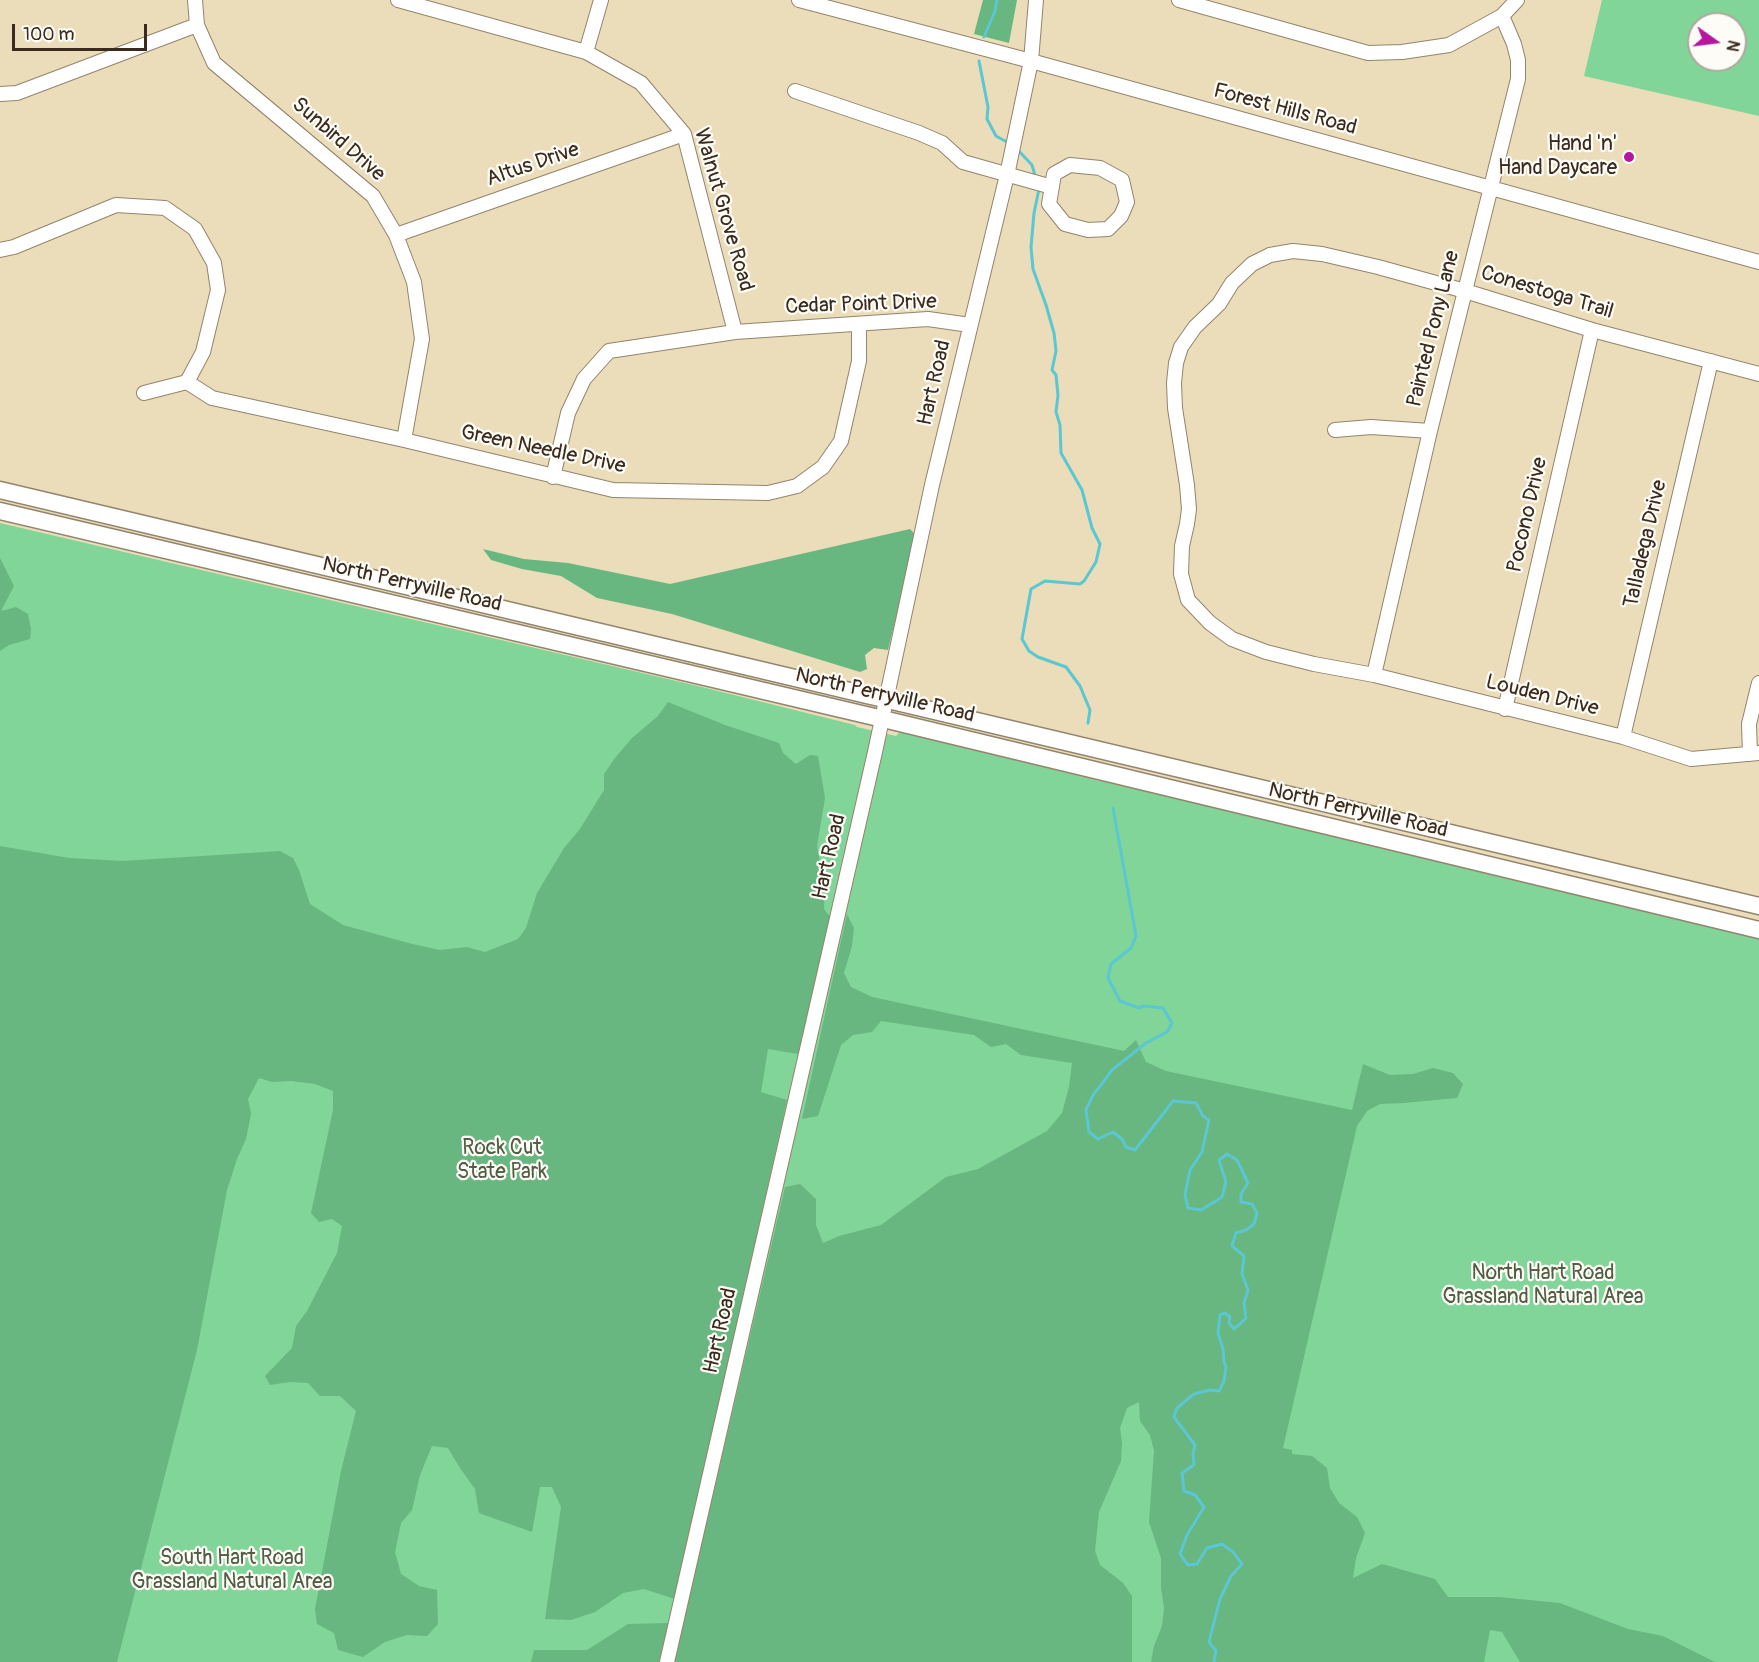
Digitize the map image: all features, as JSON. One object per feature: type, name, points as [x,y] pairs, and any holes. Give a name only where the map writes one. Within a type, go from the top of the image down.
[{"type":"main road","name":"North Perryville Road","points":[[0,489],[1759,906]]},
{"type":"main road","name":"North Perryville Road","points":[[0,511],[883,718],[1759,930]]},
{"type":"street","name":"Sunbird Drive","points":[[195,0],[198,25],[214,63],[373,196],[396,235],[414,282],[422,339],[404,440]]},
{"type":"street","name":"Walnut Grove Road","points":[[398,0],[586,52],[642,83],[684,134],[735,332]]},
{"type":"street","points":[[586,52],[601,0]]},
{"type":"street","name":"Forest Hills Road","points":[[799,0],[827,3],[1759,262]]},
{"type":"street","name":"Hart Road","points":[[667,1662],[883,718],[909,589],[1007,176],[1030,61],[1036,0]]},
{"type":"street","points":[[1179,0],[1368,53],[1402,52],[1449,45],[1502,16],[1517,0]]},
{"type":"street","name":"Painted Pony Lane","points":[[1374,675],[1430,431],[1518,80],[1518,60],[1514,44],[1502,16]]},
{"type":"street","points":[[0,94],[17,93],[198,25]]},
{"type":"street","points":[[795,91],[919,132],[942,143],[963,162],[1007,176],[1052,186]]},
{"type":"street","name":"Altus Drive","points":[[396,235],[684,134]]},
{"type":"street","points":[[1070,165],[1100,168],[1122,180],[1127,202],[1121,216],[1108,229],[1088,230],[1065,224],[1049,204],[1052,186],[1054,174],[1070,165]]},
{"type":"street","points":[[0,250],[14,248],[116,205],[165,208],[195,229],[214,263],[218,290],[203,352],[187,382],[144,393]]},
{"type":"street","name":"Conestoga Trail","points":[[1314,664],[1266,652],[1232,639],[1210,623],[1188,600],[1181,574],[1182,546],[1189,508],[1174,408],[1176,363],[1181,347],[1195,327],[1219,304],[1232,283],[1252,264],[1270,255],[1293,250],[1322,254],[1378,267],[1592,330],[1759,374]]},
{"type":"street","name":"Cedar Point Drive","points":[[553,477],[568,413],[584,379],[609,351],[735,332],[928,319],[970,325]]},
{"type":"street","name":"Green Needle Drive","points":[[187,382],[212,398],[404,440],[613,490],[768,493],[797,486],[823,467],[841,441],[859,361],[859,324]]},
{"type":"street","name":"Pocono Drive","points":[[1505,709],[1592,330]]},
{"type":"street","name":"Talladega Drive","points":[[1623,737],[1711,361]]},
{"type":"street","points":[[1335,430],[1371,427],[1430,431]]},
{"type":"street","name":"Louden Drive","points":[[1314,664],[1374,675],[1623,737],[1691,759],[1754,754]]},
{"type":"street","points":[[1754,754],[1749,724],[1759,683]]},
{"type":"green space","points":[[983,0],[1017,0],[1009,43],[974,34]]},
{"type":"green space","points":[[1602,0],[1759,0],[1759,116],[1584,76]]},
{"type":"green space","name":"Rock Cut State Park","points":[[0,523],[698,686],[857,727],[896,736],[900,732],[1117,785],[1334,834],[1759,938],[1759,1662],[0,1662]]},
{"type":"green space","points":[[910,529],[916,535],[888,650],[874,648],[865,655],[867,669],[860,672],[672,614],[597,598],[561,576],[522,569],[491,560],[483,549],[524,559],[568,563],[670,584]]},
{"type":"green space","points":[[0,558],[14,586],[1,611],[16,607],[28,614],[31,629],[30,639],[9,645],[0,651]]},
{"type":"green space","points":[[668,702],[725,725],[779,743],[783,753],[796,764],[810,755],[818,756],[825,798],[817,846],[825,889],[824,909],[832,919],[798,1054],[768,1049],[761,1092],[787,1100],[675,1599],[644,1589],[623,1593],[595,1612],[571,1620],[545,1619],[561,1507],[552,1487],[540,1487],[532,1532],[479,1513],[475,1489],[448,1448],[432,1446],[420,1475],[412,1510],[401,1523],[395,1552],[401,1574],[419,1586],[437,1590],[438,1624],[427,1636],[407,1635],[385,1642],[363,1657],[338,1650],[334,1633],[317,1624],[315,1609],[341,1471],[356,1411],[340,1396],[320,1396],[308,1383],[290,1382],[270,1385],[265,1376],[292,1348],[296,1326],[307,1311],[337,1253],[342,1226],[332,1219],[319,1222],[311,1213],[333,1110],[333,1091],[315,1084],[291,1081],[272,1082],[259,1078],[248,1099],[251,1114],[246,1139],[227,1190],[197,1350],[117,1662],[0,1662],[0,846],[69,858],[123,861],[280,851],[293,858],[310,904],[343,925],[440,950],[467,947],[485,952],[518,939],[526,928],[537,893],[564,848],[580,829],[604,790],[604,774],[632,738],[658,716]]},
{"type":"green space","points":[[847,914],[854,928],[852,946],[844,973],[851,987],[872,997],[1124,1051],[1136,1040],[1146,1062],[1166,1071],[1352,1110],[1363,1064],[1390,1075],[1413,1074],[1433,1068],[1453,1073],[1463,1084],[1457,1098],[1380,1104],[1367,1111],[1357,1126],[1283,1448],[1292,1450],[1292,1454],[1312,1456],[1327,1468],[1330,1488],[1339,1503],[1357,1517],[1365,1533],[1356,1558],[1353,1578],[1382,1564],[1435,1579],[1448,1597],[1499,1597],[1560,1603],[1628,1629],[1663,1636],[1715,1662],[1520,1662],[1502,1632],[1490,1630],[1484,1662],[1151,1662],[1154,1646],[1162,1626],[1164,1608],[1161,1558],[1149,1522],[1154,1451],[1150,1435],[1140,1421],[1139,1402],[1127,1408],[1120,1428],[1121,1461],[1099,1512],[1095,1551],[1100,1565],[1123,1583],[1132,1596],[1132,1662],[674,1662],[785,1187],[800,1184],[816,1199],[816,1225],[823,1243],[839,1236],[881,1225],[946,1177],[978,1169],[1047,1131],[1062,1113],[1069,1087],[1072,1063],[1021,1055],[1006,1044],[991,1047],[974,1035],[881,1021],[872,1032],[853,1035],[841,1045],[818,1116],[802,1119]]},
{"type":"green space","points":[[668,1623],[659,1662],[531,1662],[534,1650],[587,1650],[628,1624]]},
{"type":"waterway","points":[[984,37],[997,0]]},
{"type":"waterway","points":[[979,61],[988,107],[987,119],[996,136],[1007,142]]},
{"type":"waterway","points":[[1017,149],[1032,165],[1036,179]]},
{"type":"waterway","points":[[1039,189],[1031,247],[1033,269],[1054,333],[1056,351],[1052,370],[1056,375],[1058,395],[1056,412],[1060,425],[1061,453],[1082,490],[1092,528],[1100,544],[1096,562],[1080,584],[1045,581],[1031,589],[1022,639],[1029,651],[1038,657],[1066,667],[1080,686],[1090,710],[1088,723]]},
{"type":"waterway","points":[[1113,808],[1136,936],[1131,948],[1111,964],[1108,978],[1120,1001],[1139,1008],[1144,1006],[1163,1008],[1172,1023],[1167,1032],[1146,1043],[1112,1070],[1093,1095],[1086,1110],[1089,1132],[1098,1139],[1113,1132],[1122,1139],[1126,1147],[1135,1150],[1173,1101],[1196,1103],[1203,1116],[1209,1120],[1202,1152],[1190,1170],[1185,1195],[1188,1208],[1201,1210],[1222,1197],[1226,1182],[1219,1160],[1227,1154],[1237,1160],[1248,1183],[1241,1194],[1241,1202],[1252,1204],[1257,1213],[1254,1224],[1236,1233],[1232,1246],[1244,1256],[1242,1274],[1248,1290],[1244,1303],[1246,1318],[1240,1324],[1234,1329],[1229,1323],[1230,1317],[1225,1313],[1220,1315],[1218,1333],[1226,1367],[1224,1381],[1219,1391],[1210,1390],[1194,1394],[1177,1408],[1174,1417],[1195,1445],[1194,1465],[1182,1473],[1184,1491],[1195,1495],[1204,1507],[1187,1535],[1180,1554],[1188,1565],[1197,1564],[1207,1548],[1222,1544],[1233,1552],[1242,1564],[1231,1576],[1220,1599],[1209,1642],[1216,1651],[1214,1662]]},
{"type":"place","name":"Hand 'n' Hand Daycare","points":[[1629,157]]},
{"type":"park label","name":"North Hart Road Grassland Natural Area","points":[[1543,1286]]},
{"type":"park label","name":"South Hart Road Grassland Natural Area","points":[[232,1571]]}]
